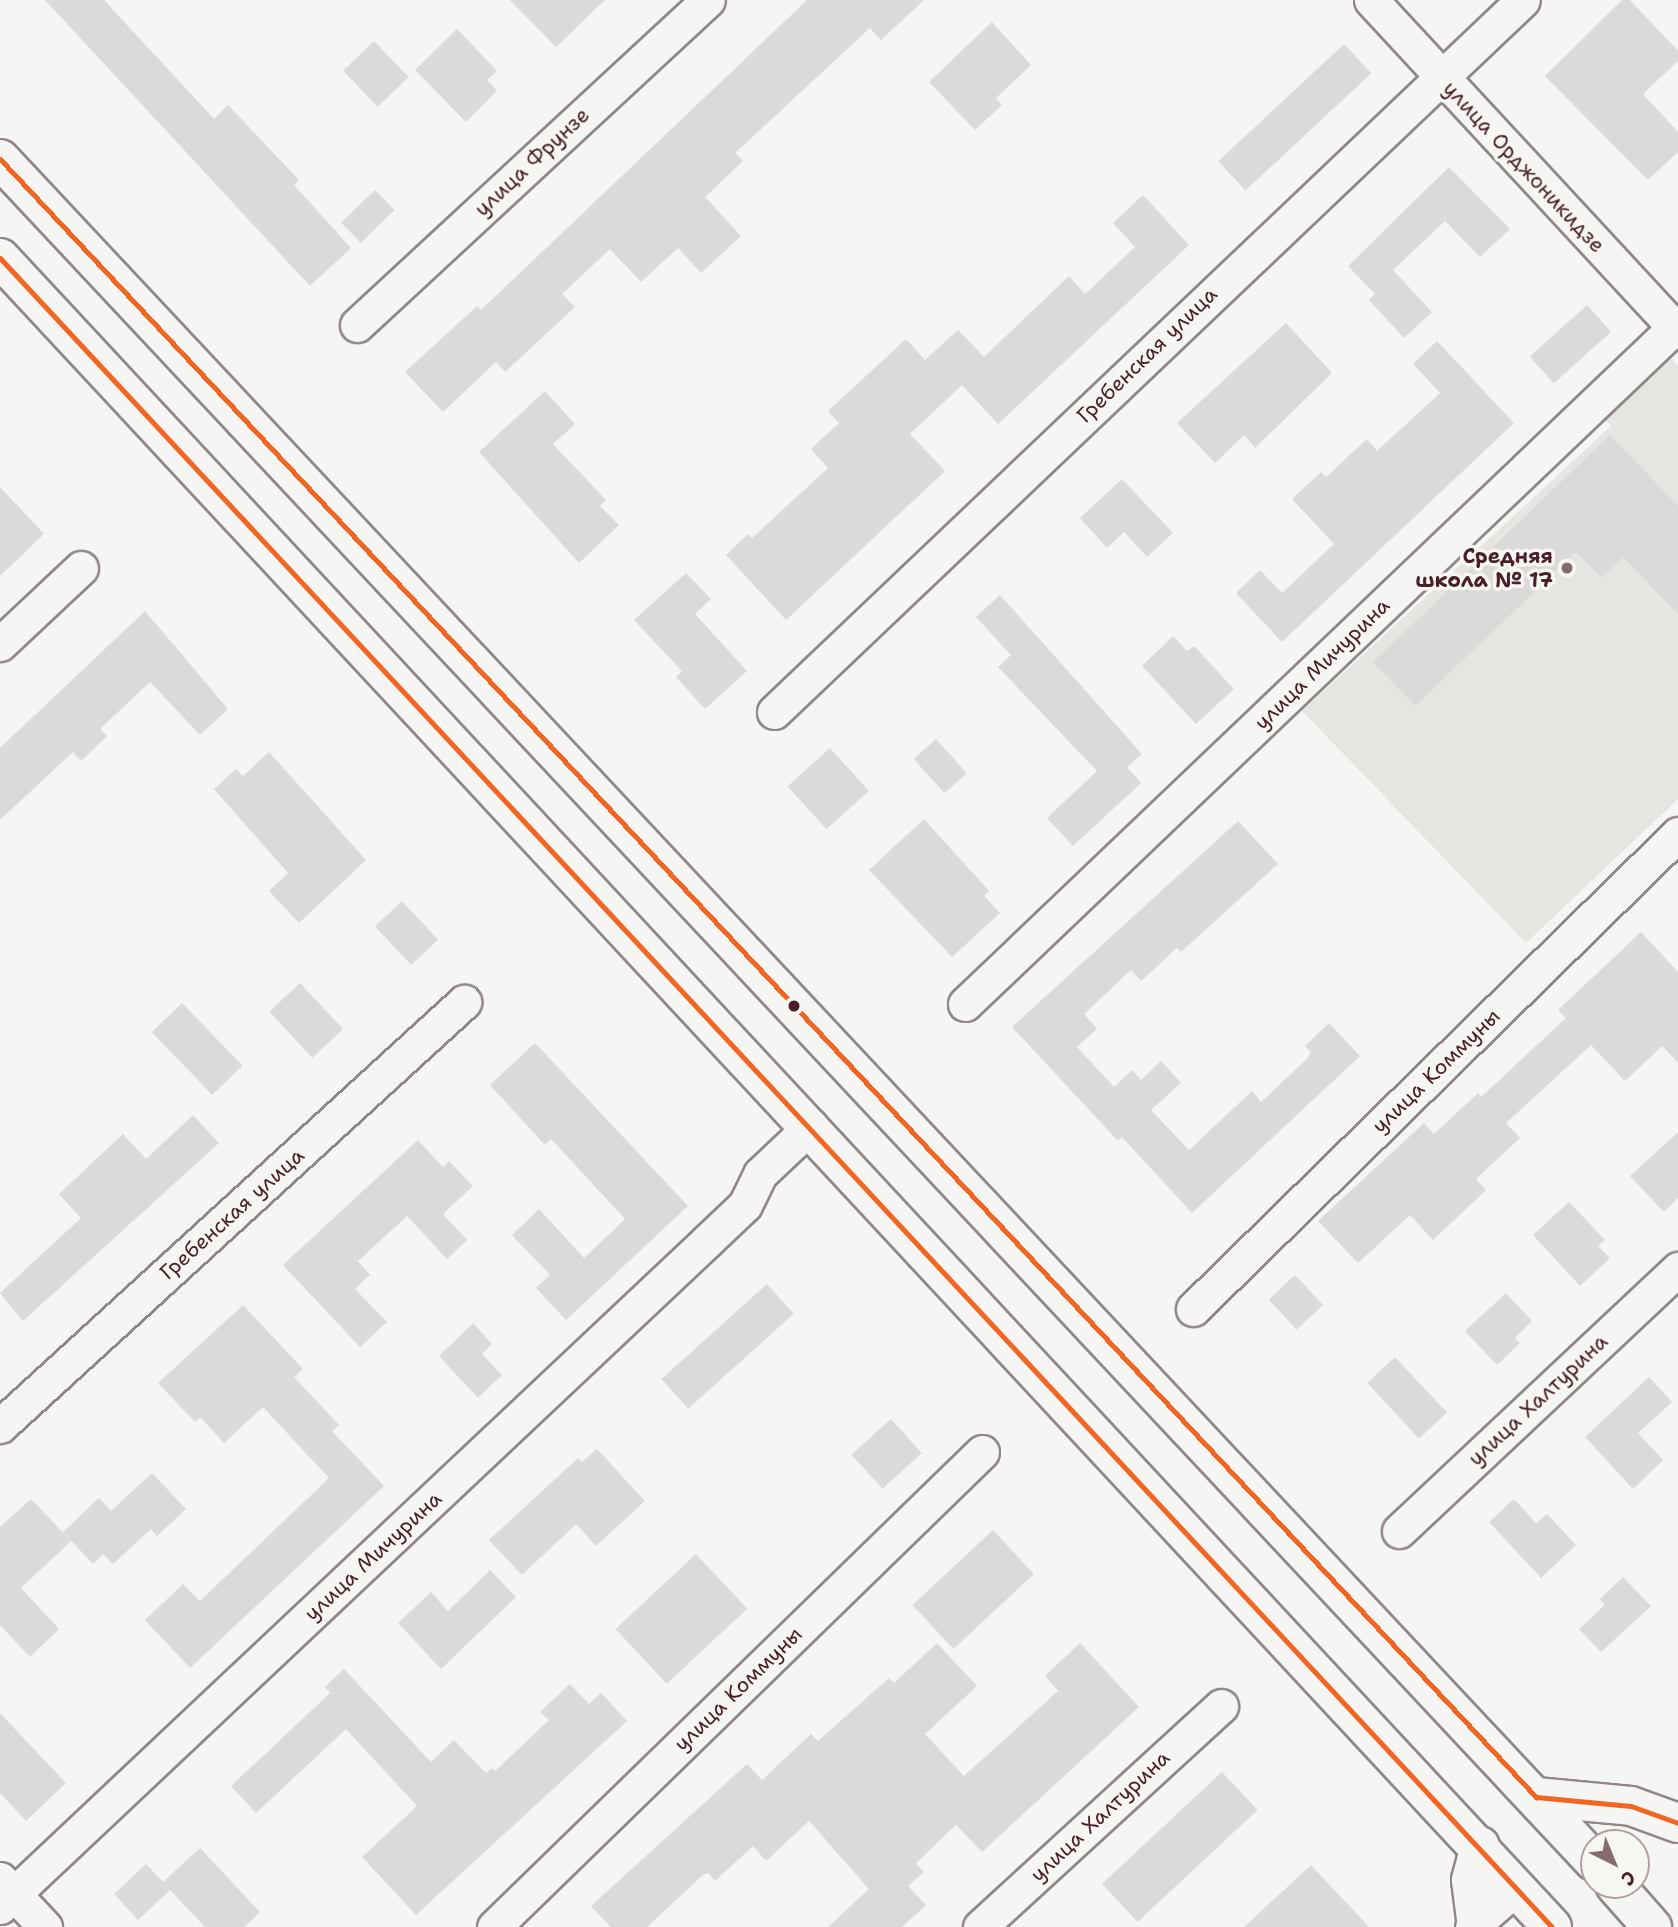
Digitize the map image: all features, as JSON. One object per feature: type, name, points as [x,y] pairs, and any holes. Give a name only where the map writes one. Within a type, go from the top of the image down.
[{"type":"main road","points":[[0,159],[1580,1846]]},
{"type":"main road","points":[[0,258],[811,1126],[1480,1846],[1552,1927]]},
{"type":"main road","points":[[1536,1797],[1631,1806],[1678,1823]]},
{"type":"main road","points":[[1475,1926],[1471,1880],[1480,1846]]},
{"type":"main road","points":[[1628,1899],[1653,1927]]},
{"type":"street","name":"улица Фрунзе","points":[[357,324],[708,0]]},
{"type":"street","name":"улица Орджоникидзе","points":[[1371,0],[1439,76],[1677,328]]},
{"type":"street","name":"Гребенская улица","points":[[774,712],[1439,76],[1522,0]]},
{"type":"street","name":"улица Мичурина","points":[[965,1004],[1677,328]]},
{"type":"street","points":[[0,644],[81,569]]},
{"type":"street","name":"улица Коммуны","points":[[1193,1308],[1678,834]]},
{"type":"street","name":"Гребенская улица","points":[[0,1426],[464,1002]]},
{"type":"street","name":"улица Мичурина","points":[[5,1894],[744,1205],[760,1174],[811,1126]]},
{"type":"street","name":"улица Халтурина","points":[[1399,1531],[1678,1269]]},
{"type":"street","name":"улица Коммуны","points":[[494,1927],[982,1452]]},
{"type":"street","name":"улица Халтурина","points":[[980,1927],[1221,1706]]},
{"type":"street","points":[[1475,1926],[1517,1887]]},
{"type":"street","points":[[5,1894],[45,1927]]},
{"type":"shaded area","name":"Средняя школа № 17","points":[[1668,355],[1678,366],[1678,799],[1526,943],[1302,711],[1611,426],[1604,418]]},
{"type":"building","points":[[45,0],[104,0],[214,119],[228,105],[299,180],[294,185],[351,248],[310,286]]},
{"type":"building","points":[[510,0],[605,0],[556,47]]},
{"type":"building","points":[[807,0],[924,0],[881,40],[870,28],[735,153],[743,161],[705,197],[741,236],[701,273],[678,248],[641,282],[610,249],[562,294],[575,307],[505,372],[496,362],[443,412],[405,372],[477,306],[481,310]]},
{"type":"building","points":[[1622,0],[1630,0],[1678,51],[1678,61],[1643,94],[1678,132],[1678,152],[1648,180],[1545,76]]},
{"type":"building","points":[[992,22],[1031,65],[996,98],[1002,105],[975,130],[929,82]]},
{"type":"building","points":[[457,29],[497,71],[487,80],[497,91],[466,122],[415,70]]},
{"type":"building","points":[[374,41],[409,77],[378,107],[343,71]]},
{"type":"building","points":[[1344,44],[1371,73],[1245,191],[1218,161]]},
{"type":"building","points":[[1449,167],[1510,229],[1480,257],[1445,221],[1393,270],[1432,312],[1404,338],[1369,300],[1375,294],[1348,266]]},
{"type":"building","points":[[375,190],[394,210],[361,243],[341,223]]},
{"type":"building","points":[[1143,195],[1189,245],[998,424],[962,385],[910,434],[945,471],[786,620],[726,555],[748,534],[752,538],[828,468],[811,449],[839,423],[828,411],[906,339],[925,360],[958,330],[984,357],[1069,276],[1085,294],[1135,247],[1113,223]]},
{"type":"building","points":[[1587,305],[1611,332],[1554,383],[1530,357]]},
{"type":"building","points":[[1286,323],[1332,373],[1255,448],[1244,435],[1215,463],[1177,423]]},
{"type":"building","points":[[1437,341],[1514,423],[1282,642],[1236,593],[1260,570],[1282,593],[1334,544],[1292,499],[1321,472],[1326,477],[1367,439],[1377,451],[1440,393],[1413,364]]},
{"type":"building","points":[[545,391],[575,424],[553,444],[606,500],[600,506],[619,525],[579,563],[479,452]]},
{"type":"building","points":[[1610,435],[1678,506],[1678,614],[1623,557],[1601,578],[1576,552],[1415,706],[1373,662]]},
{"type":"building","points":[[1122,479],[1173,533],[1147,557],[1124,532],[1107,548],[1080,518]]},
{"type":"building","points":[[0,487],[44,534],[0,576]]},
{"type":"building","points":[[686,573],[711,599],[695,614],[747,671],[705,709],[676,677],[682,671],[634,620]]},
{"type":"building","points":[[1000,595],[1142,754],[1127,767],[1141,783],[1073,846],[1047,818],[1097,771],[998,667],[1011,655],[976,617]]},
{"type":"building","points":[[145,611],[228,709],[200,735],[150,682],[100,729],[107,736],[81,761],[73,752],[0,820],[0,748]]},
{"type":"building","points":[[1173,636],[1187,651],[1194,646],[1234,689],[1196,724],[1142,666]]},
{"type":"building","points":[[936,739],[967,773],[944,793],[914,759]]},
{"type":"building","points":[[830,748],[869,791],[826,829],[788,786]]},
{"type":"building","points":[[269,752],[366,860],[299,923],[269,891],[288,873],[214,789],[236,769],[243,776]]},
{"type":"building","points":[[924,819],[989,891],[984,896],[1000,913],[952,957],[869,870]]},
{"type":"building","points":[[1238,821],[1278,864],[1181,952],[1177,948],[1141,981],[1131,970],[1084,1014],[1097,1029],[1077,1047],[1114,1087],[1132,1070],[1141,1080],[1161,1061],[1181,1083],[1151,1110],[1189,1150],[1252,1091],[1261,1102],[1308,1058],[1311,1052],[1305,1046],[1329,1023],[1360,1056],[1192,1213],[1122,1137],[1118,1141],[1012,1027]]},
{"type":"building","points":[[402,901],[438,940],[411,965],[375,926]]},
{"type":"building","points":[[1641,932],[1678,972],[1678,1063],[1662,1046],[1625,1081],[1591,1045],[1506,1123],[1520,1138],[1476,1179],[1486,1190],[1433,1240],[1410,1215],[1358,1263],[1318,1221],[1424,1123],[1434,1134],[1478,1093],[1481,1097],[1566,1018],[1558,1010]]},
{"type":"building","points":[[300,983],[343,1029],[312,1058],[269,1012]]},
{"type":"building","points":[[182,1003],[242,1066],[212,1095],[152,1032]]},
{"type":"building","points":[[535,1043],[688,1206],[566,1320],[536,1288],[550,1275],[512,1235],[539,1209],[584,1258],[625,1219],[551,1139],[545,1145],[490,1085]]},
{"type":"building","points":[[193,1115],[219,1143],[23,1321],[0,1293],[81,1218],[59,1194],[123,1134],[146,1159]]},
{"type":"building","points":[[1678,1132],[1678,1198],[1664,1212],[1630,1176]]},
{"type":"building","points":[[418,1140],[443,1167],[449,1161],[473,1186],[443,1214],[467,1240],[447,1259],[407,1216],[358,1261],[370,1275],[355,1289],[387,1322],[360,1347],[283,1265]]},
{"type":"building","points":[[1569,1202],[1605,1240],[1598,1246],[1610,1258],[1580,1286],[1533,1235]]},
{"type":"building","points":[[1295,1275],[1323,1305],[1297,1330],[1269,1300]]},
{"type":"building","points":[[767,1284],[794,1314],[688,1409],[661,1379]]},
{"type":"building","points":[[1506,1293],[1532,1321],[1515,1338],[1520,1343],[1497,1365],[1465,1331]]},
{"type":"building","points":[[243,1305],[303,1369],[294,1377],[339,1425],[332,1431],[384,1486],[190,1668],[145,1620],[183,1584],[200,1601],[329,1478],[263,1407],[224,1443],[200,1417],[195,1422],[158,1383]]},
{"type":"building","points":[[473,1323],[492,1344],[482,1354],[502,1375],[478,1398],[439,1356]]},
{"type":"building","points":[[1395,1357],[1447,1413],[1419,1438],[1367,1383]]},
{"type":"building","points":[[1649,1377],[1672,1402],[1638,1433],[1663,1460],[1633,1489],[1585,1437]]},
{"type":"building","points":[[891,1419],[922,1453],[882,1489],[852,1454]]},
{"type":"building","points":[[597,1449],[645,1501],[596,1546],[576,1524],[522,1575],[489,1540],[578,1458],[582,1462]]},
{"type":"building","points":[[152,1473],[186,1509],[157,1536],[151,1529],[113,1564],[103,1554],[93,1564],[63,1532],[99,1498],[111,1511]]},
{"type":"building","points":[[31,1499],[71,1541],[21,1588],[59,1629],[30,1657],[0,1625],[0,1527]]},
{"type":"building","points":[[1514,1499],[1536,1523],[1547,1514],[1576,1545],[1541,1578],[1489,1522]]},
{"type":"building","points":[[993,1530],[1034,1574],[953,1649],[913,1605]]},
{"type":"building","points":[[696,1554],[747,1609],[667,1684],[616,1629]]},
{"type":"building","points":[[490,1570],[516,1597],[441,1669],[398,1623],[431,1592],[448,1611]]},
{"type":"building","points":[[1623,1577],[1651,1606],[1601,1652],[1579,1629],[1605,1605],[1600,1599]]},
{"type":"building","points":[[937,1643],[977,1686],[925,1734],[964,1776],[1058,1691],[1045,1676],[1080,1643],[1139,1707],[982,1852],[956,1825],[916,1863],[924,1872],[908,1886],[926,1905],[902,1927],[828,1927],[869,1889],[809,1821],[766,1861],[753,1846],[715,1881],[708,1873],[703,1875],[647,1927],[611,1927],[591,1906],[747,1764],[762,1780],[811,1734],[818,1741],[889,1678],[894,1683]]},
{"type":"building","points":[[344,1669],[431,1762],[454,1740],[486,1773],[492,1768],[495,1771],[549,1720],[540,1712],[570,1684],[589,1704],[601,1693],[627,1721],[416,1915],[362,1857],[417,1806],[346,1729],[256,1813],[231,1786],[330,1693],[325,1687]]},
{"type":"building","points":[[0,1713],[66,1783],[26,1821],[0,1793]]},
{"type":"building","points":[[1222,1772],[1257,1810],[1138,1922],[1102,1884]]},
{"type":"building","points":[[200,1848],[260,1912],[244,1927],[205,1927],[170,1890],[138,1920],[114,1894],[146,1864],[163,1882]]},
{"type":"building","points":[[1311,1865],[1369,1927],[1244,1927]]},
{"type":"transit line","points":[[0,159],[1536,1797],[1631,1806],[1678,1823]]},
{"type":"transit line","points":[[0,258],[1552,1927]]},
{"type":"place","name":"Средняя школа № 17","points":[[1567,568]]}]
